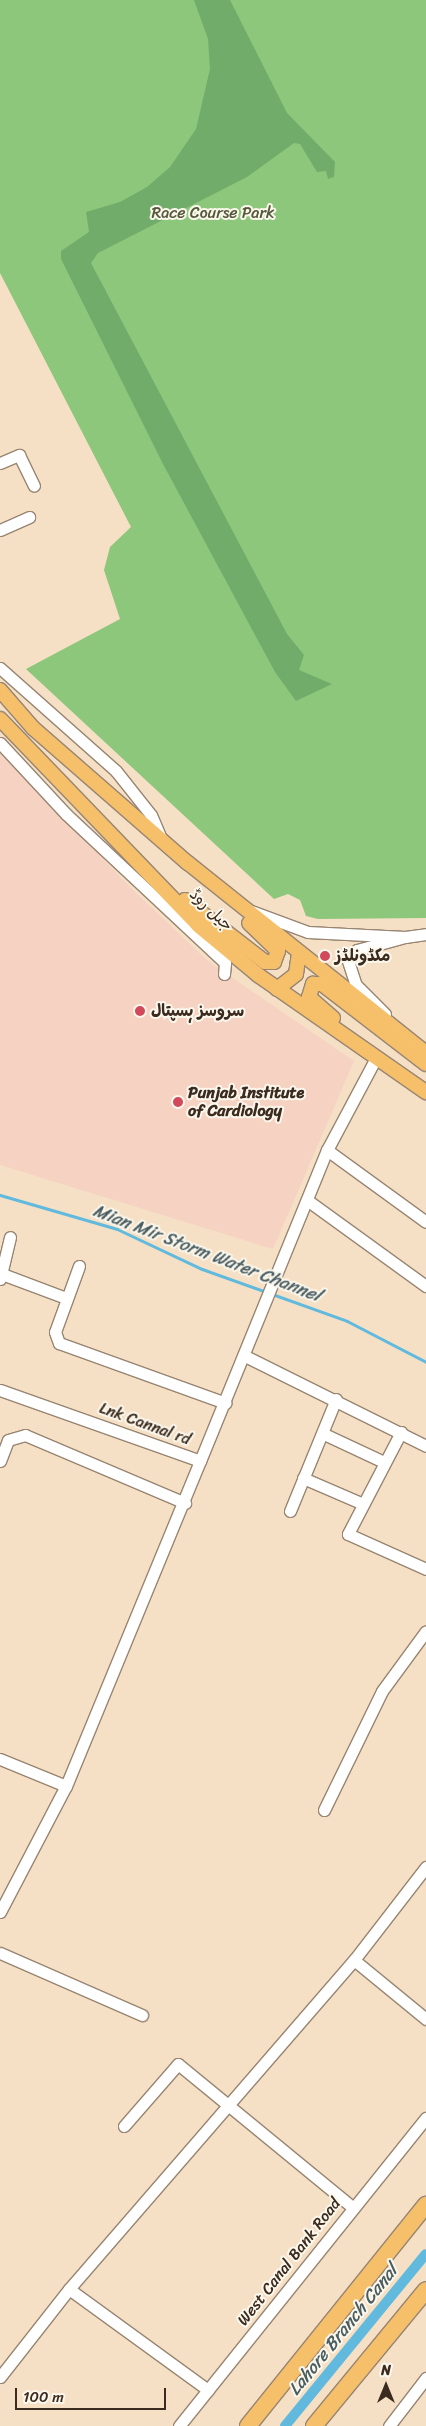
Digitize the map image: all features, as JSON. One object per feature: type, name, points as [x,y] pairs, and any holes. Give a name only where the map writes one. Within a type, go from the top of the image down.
[{"type":"highway","points":[[248,2426],[426,2205]]},
{"type":"highway","points":[[314,2426],[426,2290]]},
{"type":"main road","name":"جیل روڈ","points":[[0,690],[33,728],[188,862],[242,908],[426,1053]]},
{"type":"main road","name":"جیل روڈ","points":[[0,719],[199,926],[277,989],[426,1092]]},
{"type":"main road","points":[[152,875],[265,962],[274,962],[278,955],[275,948],[188,862]]},
{"type":"main road","points":[[277,989],[296,974],[299,952]]},
{"type":"main road","points":[[376,1058],[309,997],[309,987],[322,984],[426,1064]]},
{"type":"street","points":[[0,463],[19,455],[34,486]]},
{"type":"street","points":[[0,530],[29,517]]},
{"type":"street","points":[[2,670],[116,771],[151,815],[160,838]]},
{"type":"street","points":[[0,743],[79,826],[225,963],[224,974]]},
{"type":"street","points":[[242,908],[308,932],[405,938]]},
{"type":"street","points":[[414,1042],[356,985],[348,961],[357,950],[426,934]]},
{"type":"street","name":"Lnk Cannal rd","points":[[0,1390],[200,1461],[268,1301],[327,1150],[376,1058]]},
{"type":"street","points":[[327,1150],[426,1222]]},
{"type":"street","points":[[307,1200],[426,1286]]},
{"type":"street","points":[[10,1237],[1,1277],[66,1298]]},
{"type":"street","points":[[79,1266],[55,1332],[59,1343],[226,1403]]},
{"type":"street","points":[[245,1356],[336,1399],[426,1446]]},
{"type":"street","points":[[290,1511],[324,1434],[336,1399]]},
{"type":"street","points":[[401,1432],[348,1534],[426,1569]]},
{"type":"street","points":[[324,1434],[384,1462]]},
{"type":"street","points":[[0,1461],[8,1440],[25,1435],[185,1503]]},
{"type":"street","points":[[0,1912],[66,1786],[185,1503],[200,1461]]},
{"type":"street","points":[[303,1478],[363,1504]]},
{"type":"street","points":[[324,1810],[382,1691],[426,1632]]},
{"type":"street","points":[[0,1759],[66,1786]]},
{"type":"street","points":[[0,2377],[69,2289],[229,2108],[354,1960],[426,1866]]},
{"type":"street","points":[[0,1953],[142,2015]]},
{"type":"street","points":[[354,1960],[426,2019]]},
{"type":"street","points":[[124,2126],[178,2064],[229,2108],[353,2208]]},
{"type":"street","name":"West Canal Bank Road","points":[[179,2426],[426,2118]]},
{"type":"street","points":[[69,2289],[208,2390]]},
{"type":"street","points":[[389,2426],[426,2378]]},
{"type":"shaded area","name":"سروسز ہسپتال","points":[[0,752],[132,889],[208,961],[354,1061],[273,1249],[0,1165]]},
{"type":"green space","name":"Race Course Park","points":[[0,0],[426,0],[426,918],[318,919],[306,916],[300,900],[288,894],[274,899],[26,669],[120,619],[104,570],[110,547],[131,527],[0,273]]},
{"type":"green space","points":[[194,0],[230,0],[287,113],[335,162],[334,177],[328,179],[326,171],[317,172],[300,144],[294,143],[247,177],[98,253],[91,263],[287,634],[304,655],[299,670],[332,684],[296,701],[275,672],[163,464],[61,259],[61,251],[89,232],[86,212],[120,202],[147,187],[170,167],[196,129],[210,69],[208,39]]},
{"type":"waterway","name":"Mian Mir Storm Water Channel","points":[[0,1195],[117,1229],[202,1269],[347,1321],[426,1362]]},
{"type":"waterway","name":"Lahore Branch Canal","points":[[285,2426],[426,2254]]},
{"type":"place","name":"مکڈونلڈز","points":[[325,956]]},
{"type":"place","name":"سروسز ہسپتال","points":[[140,1011]]},
{"type":"place","name":"Punjab Institute of Cardiology","points":[[178,1102]]}]
